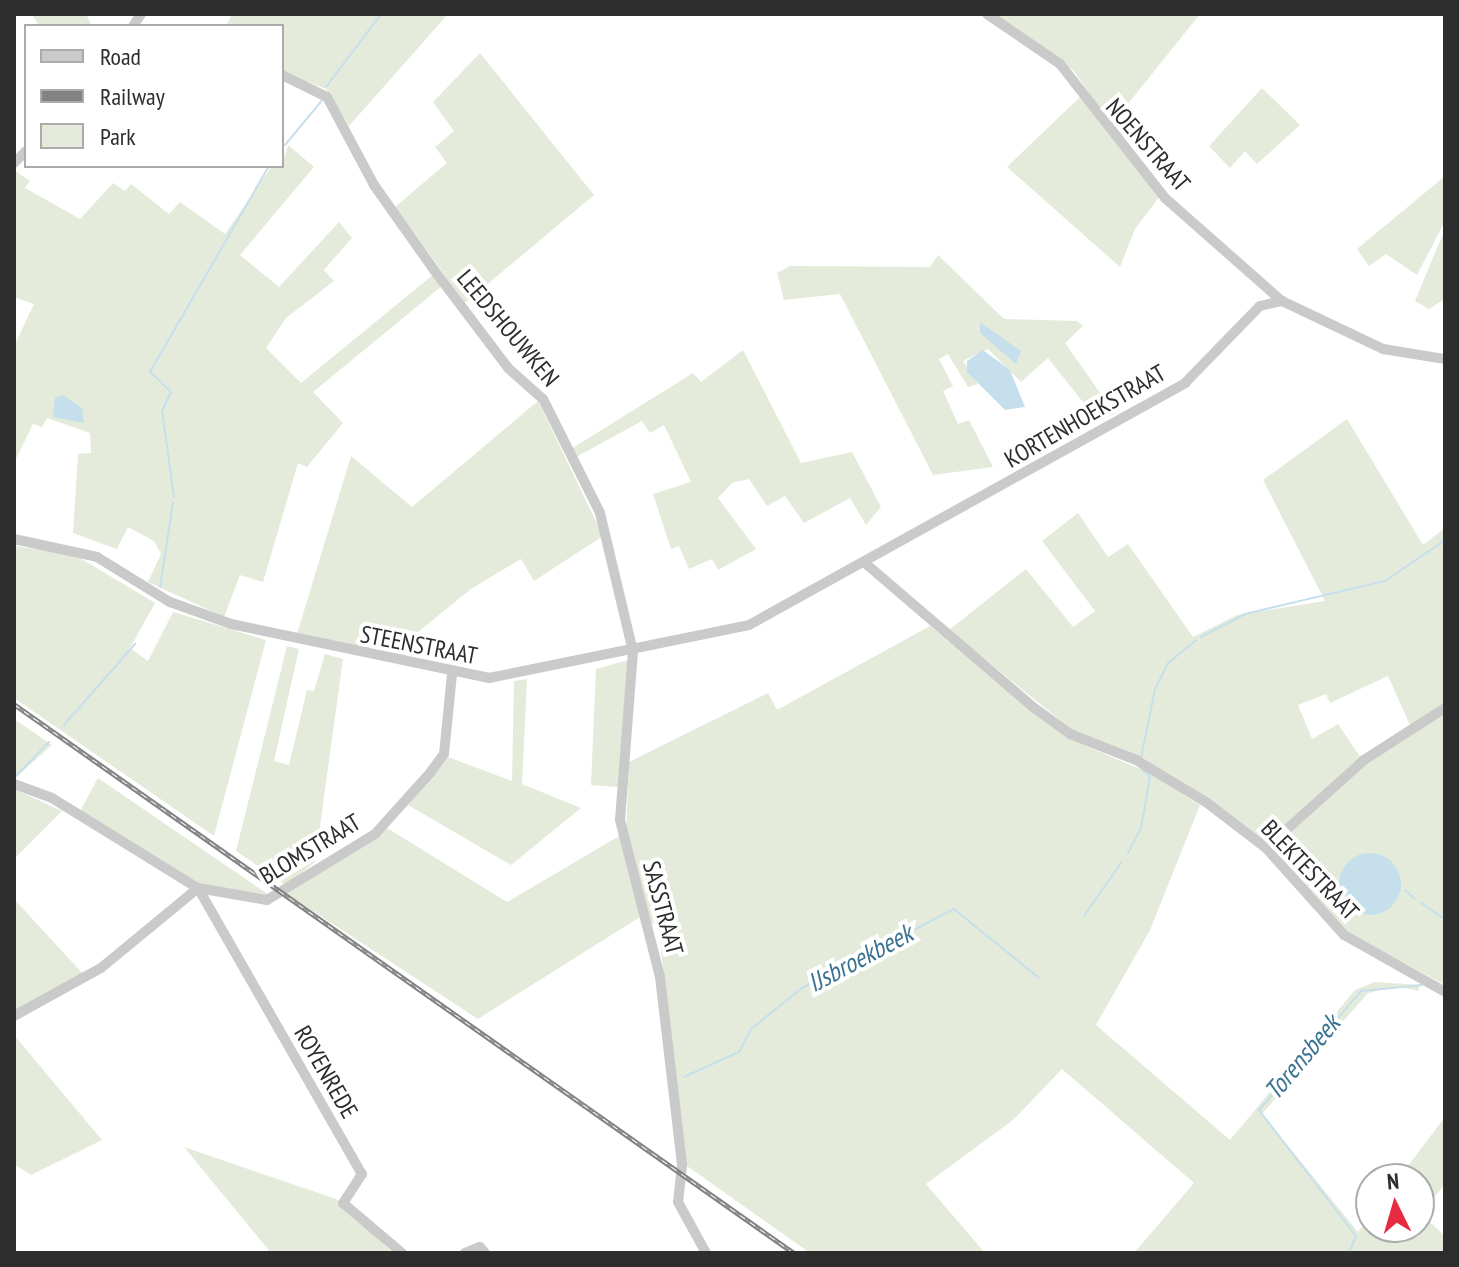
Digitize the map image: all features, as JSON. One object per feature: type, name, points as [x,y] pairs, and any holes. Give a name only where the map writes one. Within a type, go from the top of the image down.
[{"type":"street","name":"NOENSTRAAT","points":[[987,14],[1060,64],[1165,198],[1282,301]]},
{"type":"street","name":"LEEDSHOUWKEN","points":[[284,76],[327,97],[426,258],[508,368],[543,399],[600,513],[633,651]]},
{"type":"street","points":[[1282,301],[1362,342],[1445,359]]},
{"type":"street","name":"KORTENHOEKSTRAAT","points":[[865,563],[1185,383],[1260,306],[1282,301]]},
{"type":"street","name":"STEENSTRAAT","points":[[14,539],[97,557],[170,602],[231,624],[452,674],[489,678],[749,625],[865,563]]},
{"type":"street","name":"BLEKTESTRAAT","points":[[865,563],[1070,734],[1152,768],[1266,848],[1344,935],[1445,992]]},
{"type":"street","name":"SASSTRAAT","points":[[633,651],[620,820],[660,977],[680,1175],[680,1208],[706,1253]]},
{"type":"street","name":"BLOMSTRAAT","points":[[14,784],[52,798],[198,888],[267,900],[375,834],[444,754],[452,674]]},
{"type":"street","points":[[1266,848],[1364,760],[1445,708]]},
{"type":"street","points":[[14,1016],[101,968],[198,888]]},
{"type":"street","name":"ROYENREDE","points":[[198,888],[362,1174],[343,1203],[402,1253]]},
{"type":"street","points":[[465,1253],[480,1247],[485,1253]]},
{"type":"green space","points":[[32,14],[86,14],[91,24],[38,24]]},
{"type":"green space","points":[[232,14],[448,14],[349,126],[326,89],[284,73],[284,24],[227,24]]},
{"type":"green space","points":[[992,14],[1200,14],[1111,125],[1074,71]]},
{"type":"green space","points":[[480,53],[594,195],[465,303],[395,207],[447,163],[435,147],[454,131],[433,102]]},
{"type":"green space","points":[[1262,88],[1300,125],[1257,164],[1245,151],[1230,168],[1209,146]]},
{"type":"green space","points":[[1080,97],[1160,196],[1135,229],[1120,267],[1007,167]]},
{"type":"green space","points":[[288,145],[314,167],[240,255],[279,287],[339,222],[352,238],[324,270],[334,281],[286,318],[266,348],[301,383],[434,274],[442,286],[313,392],[343,423],[307,467],[298,463],[263,582],[240,575],[224,617],[148,582],[161,554],[154,541],[128,527],[117,549],[73,533],[78,454],[91,453],[90,433],[47,418],[42,427],[33,424],[14,463],[14,346],[34,304],[14,297],[14,170],[30,181],[25,188],[80,219],[113,183],[125,191],[131,184],[169,214],[180,202],[225,234],[271,168],[284,168]]},
{"type":"green space","points":[[1445,176],[1445,221],[1417,275],[1386,254],[1369,266],[1357,249]]},
{"type":"green space","points":[[1445,229],[1445,299],[1429,309],[1415,301]]},
{"type":"green space","points":[[938,255],[1004,319],[1077,321],[1083,326],[1065,343],[1115,414],[1098,421],[1048,358],[1021,382],[988,349],[963,361],[978,384],[968,387],[948,354],[939,359],[953,386],[943,391],[958,424],[969,420],[993,467],[933,475],[840,294],[784,300],[777,273],[790,266],[930,267]]},
{"type":"green space","points":[[743,350],[801,463],[852,452],[881,507],[866,525],[850,498],[804,523],[785,496],[767,506],[749,479],[732,483],[718,498],[756,549],[718,570],[712,559],[689,569],[679,546],[671,549],[653,494],[691,482],[664,425],[650,433],[642,421],[576,457],[571,449],[693,373],[701,382]]},
{"type":"green space","points":[[538,401],[603,536],[534,581],[521,559],[471,589],[413,636],[405,657],[297,634],[351,456],[412,507]]},
{"type":"green space","points":[[1347,419],[1423,545],[1445,528],[1445,706],[1410,725],[1388,676],[1330,703],[1326,694],[1298,705],[1312,739],[1338,724],[1361,758],[1266,843],[1206,798],[1077,734],[949,630],[1026,569],[1073,627],[1095,611],[1042,541],[1078,513],[1108,557],[1128,544],[1193,637],[1237,615],[1325,601],[1263,480]]},
{"type":"green space","points":[[14,546],[73,554],[155,603],[130,648],[148,661],[173,612],[266,640],[214,836],[14,698]]},
{"type":"green space","points":[[930,626],[1065,737],[1154,775],[1200,805],[1150,930],[1096,1025],[1230,1140],[1355,990],[1375,982],[1420,985],[1418,991],[1398,986],[1368,993],[1262,1114],[1355,1228],[1355,1243],[1435,1243],[1435,1227],[1445,1236],[1445,1253],[1134,1253],[1194,1183],[1062,1069],[1013,1120],[926,1184],[985,1253],[810,1253],[687,1166],[658,926],[640,917],[478,1019],[287,894],[387,828],[507,902],[626,832],[629,762],[768,693],[777,710]]},
{"type":"green space","points":[[287,646],[299,649],[274,761],[289,765],[307,690],[314,691],[325,654],[343,659],[315,862],[286,885],[236,851]]},
{"type":"green space","points":[[628,660],[618,787],[591,785],[596,669]]},
{"type":"green space","points":[[527,679],[522,784],[581,808],[511,865],[408,805],[448,757],[512,781],[514,681]]},
{"type":"green space","points":[[1445,713],[1445,985],[1343,930],[1272,851],[1361,765]]},
{"type":"green space","points":[[14,719],[52,745],[14,779]]},
{"type":"green space","points":[[98,778],[269,895],[207,888],[80,811]]},
{"type":"green space","points":[[14,789],[62,811],[14,859]]},
{"type":"green space","points":[[14,899],[84,975],[14,1011]]},
{"type":"green space","points":[[14,1035],[102,1140],[31,1175],[14,1164]]},
{"type":"green space","points":[[1445,1117],[1445,1184],[1435,1196],[1435,1163],[1410,1163]]},
{"type":"green space","points":[[184,1147],[336,1199],[393,1253],[271,1253]]},
{"type":"water","points":[[980,322],[1021,351],[1016,364],[980,333]]},
{"type":"water","points":[[983,350],[1010,370],[1025,407],[1005,410],[967,372],[967,361]]},
{"type":"water","points":[[63,395],[82,408],[84,423],[53,417],[55,398]]},
{"type":"water","points":[[1370,853],[1382,855],[1392,862],[1399,872],[1399,896],[1392,906],[1382,913],[1370,915],[1358,913],[1348,906],[1341,896],[1339,884],[1341,872],[1348,862],[1358,855]]},
{"type":"waterway","points":[[326,87],[381,14]]},
{"type":"waterway","points":[[285,145],[323,99]]},
{"type":"waterway","points":[[174,497],[162,411],[171,392],[150,372],[268,168]]},
{"type":"waterway","points":[[160,587],[173,503]]},
{"type":"waterway","name":"IJsbroekbeek","points":[[1201,637],[1245,614],[1385,581],[1445,540]]},
{"type":"waterway","name":"IJsbroekbeek","points":[[1141,758],[1155,689],[1168,663],[1196,640]]},
{"type":"waterway","points":[[64,725],[135,644]]},
{"type":"waterway","points":[[15,777],[49,742]]},
{"type":"waterway","name":"IJsbroekbeek","points":[[1128,853],[1141,828],[1150,777],[1138,765]]},
{"type":"waterway","name":"IJsbroekbeek","points":[[1084,916],[1121,863]]},
{"type":"waterway","points":[[1405,890],[1415,899]]},
{"type":"waterway","points":[[1421,903],[1445,919]]},
{"type":"waterway","name":"IJsbroekbeek","points":[[684,1077],[739,1052],[751,1029],[802,988],[954,909],[1039,978]]},
{"type":"waterway","name":"Torensbeek","points":[[1349,1253],[1356,1236],[1259,1110],[1361,991],[1422,985]]},
{"type":"railway","points":[[14,704],[794,1253]]}]
